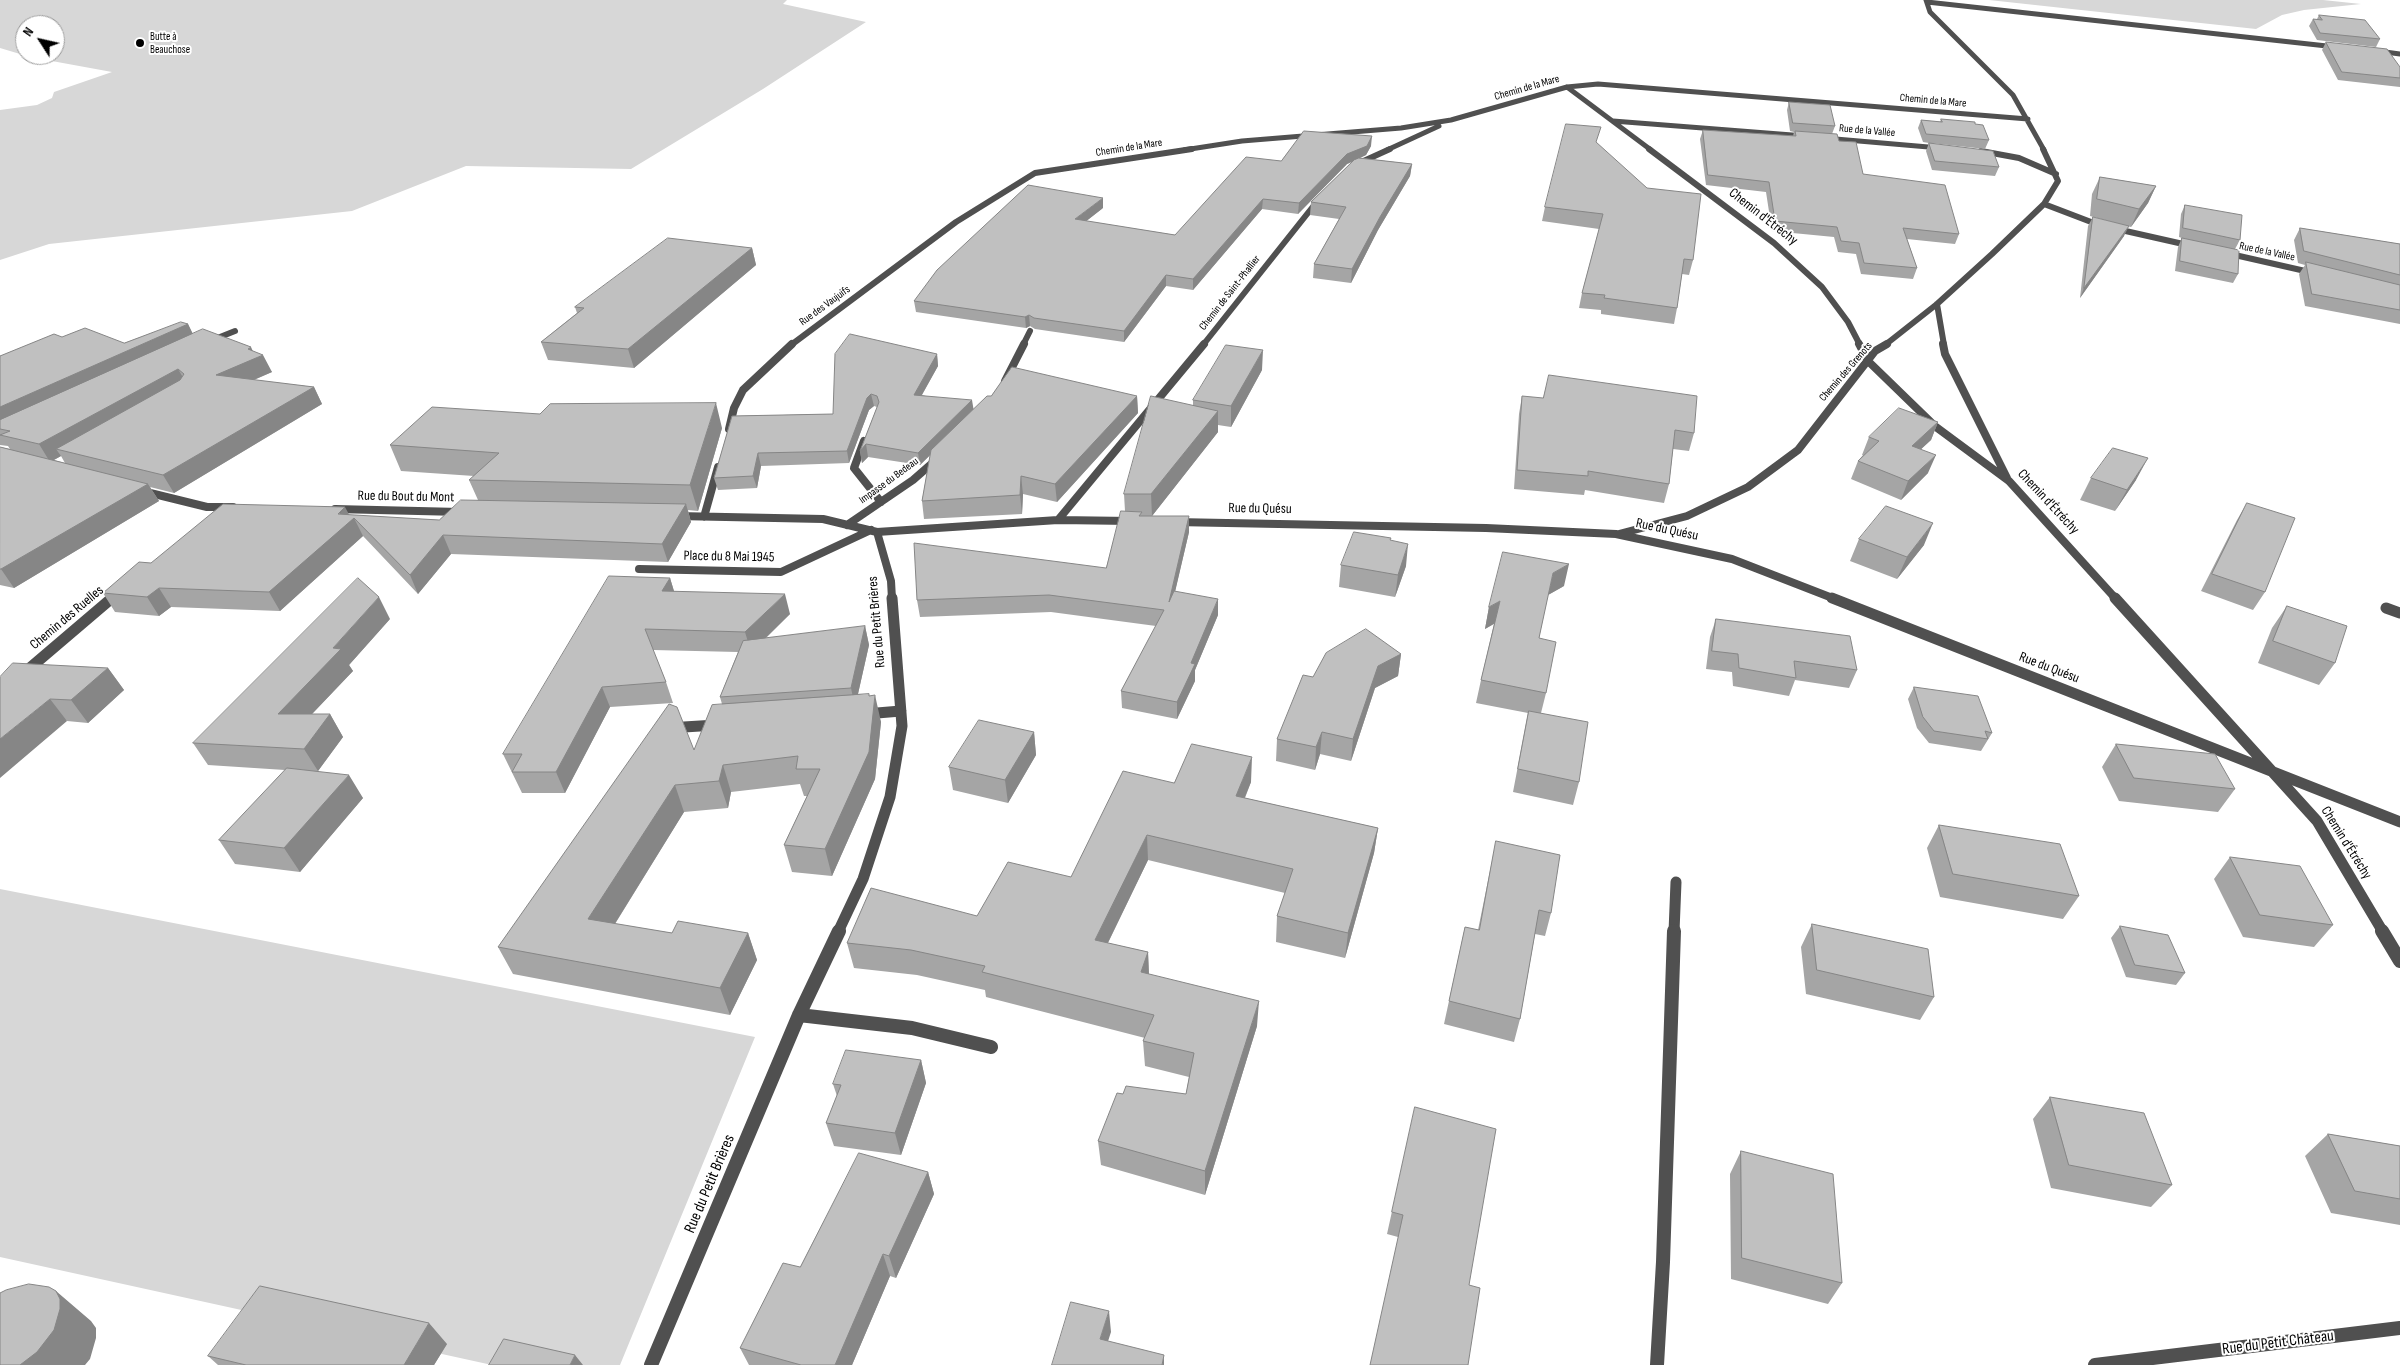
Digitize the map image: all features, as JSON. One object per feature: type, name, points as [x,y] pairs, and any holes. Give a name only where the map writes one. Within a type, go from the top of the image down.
[{"type":"street","points":[[2056,174],[2028,119],[2013,95],[1930,12],[1927,1],[2342,48]]},
{"type":"street","points":[[2371,51],[2400,54]]},
{"type":"street","name":"Chemin de la Mare","points":[[1036,173],[1242,141],[1401,128],[1452,120],[1567,87],[1598,84],[2028,119]]},
{"type":"street","name":"Chemin d'Étréchy","points":[[1567,87],[1774,243],[1815,280],[1848,322],[1868,361],[1936,427],[2009,481],[2274,772],[2317,822],[2400,961]]},
{"type":"street","points":[[1350,168],[1452,120]]},
{"type":"street","points":[[1612,121],[1808,136]]},
{"type":"street","name":"Rue de la Vallée","points":[[1818,137],[1947,148]]},
{"type":"street","points":[[1976,151],[2019,158],[2056,174]]},
{"type":"street","name":"Rue des Vaujuifs","points":[[727,435],[734,408],[743,390],[798,338],[956,222],[1036,173]]},
{"type":"street","name":"Chemin des Grenots","points":[[1616,534],[1687,516],[1748,487],[1798,450],[1875,351],[1895,339],[1937,304],[2044,204],[2058,181],[2056,174]]},
{"type":"street","name":"Chemin de Saint-Phallier","points":[[1058,520],[1177,377],[1310,207],[1323,194]]},
{"type":"street","points":[[2044,204],[2099,225],[2196,247]]},
{"type":"street","name":"Rue de la Vallée","points":[[2215,251],[2318,274]]},
{"type":"street","points":[[1937,304],[1945,354],[2009,481]]},
{"type":"street","points":[[198,346],[235,330]]},
{"type":"street","points":[[1000,389],[1030,332]]},
{"type":"street","points":[[866,436],[854,468],[881,502]]},
{"type":"street","name":"Impasse du Bedeau","points":[[847,525],[913,480],[943,452]]},
{"type":"street","points":[[704,517],[719,462]]},
{"type":"street","points":[[130,488],[207,507],[240,507]]},
{"type":"street","points":[[206,520],[221,507]]},
{"type":"street","name":"Rue du Bout du Mont","points":[[329,509],[467,512]]},
{"type":"street","points":[[665,516],[823,519],[874,531],[1058,520],[1145,522]]},
{"type":"street","name":"Rue du Quésu","points":[[1165,522],[1486,528],[1616,534],[1732,559],[2400,822]]},
{"type":"street","name":"Place du 8 Mai 1945","points":[[639,569],[781,572],[874,531]]},
{"type":"street","name":"Rue du Petit Brières","points":[[651,1365],[799,1015],[866,870],[890,797],[902,726],[891,580],[874,531]]},
{"type":"street","name":"Chemin des Ruelles","points":[[14,681],[123,589]]},
{"type":"street","points":[[2386,608],[2400,613]]},
{"type":"street","points":[[852,715],[901,711]]},
{"type":"street","points":[[684,727],[724,724]]},
{"type":"street","points":[[1657,1365],[1663,1262],[1676,882]]},
{"type":"street","points":[[799,1015],[912,1028],[991,1047]]},
{"type":"street","name":"Rue du Petit Château","points":[[2096,1365],[2400,1328]]},
{"type":"shaded area","points":[[0,0],[787,0],[783,4],[866,22],[763,89],[631,169],[466,166],[352,211],[49,244],[0,260],[0,110],[37,105],[52,98],[54,92],[112,72],[65,63],[65,15],[15,15],[15,52],[0,48]]},
{"type":"shaded area","points":[[1989,0],[2323,0],[2361,4],[2304,10],[2282,15],[2256,29]]},
{"type":"shaded area","points":[[0,889],[755,1037],[620,1365],[492,1365],[0,1257]]},
{"type":"building","points":[[2319,15],[2365,20],[2380,39],[2320,33],[2313,19],[2322,20]]},
{"type":"building","points":[[2326,42],[2387,49],[2400,67],[2400,78],[2342,72]]},
{"type":"building","points":[[1789,102],[1830,105],[1835,126],[1793,123]]},
{"type":"building","points":[[1941,119],[1975,122],[1975,124],[1983,125],[1989,140],[1926,134],[1921,120],[1942,122]]},
{"type":"building","points":[[1566,124],[1601,127],[1596,142],[1647,188],[1701,194],[1693,260],[1684,259],[1677,308],[1604,298],[1605,295],[1582,293],[1603,214],[1545,207]]},
{"type":"building","points":[[1703,130],[1796,136],[1795,131],[1837,134],[1839,141],[1856,142],[1863,174],[1945,185],[1959,234],[1903,228],[1917,268],[1864,263],[1859,243],[1841,241],[1837,227],[1775,221],[1769,182],[1708,175]]},
{"type":"building","points":[[1304,131],[1372,136],[1367,146],[1347,154],[1299,203],[1263,199],[1193,279],[1166,275],[1124,331],[1034,318],[1029,315],[1025,317],[914,301],[937,270],[1028,185],[1103,198],[1075,219],[1175,235],[1246,157],[1281,161]]},
{"type":"building","points":[[1929,143],[1993,151],[1999,167],[1935,161]]},
{"type":"building","points":[[1359,158],[1412,164],[1352,269],[1314,264],[1346,207],[1311,202],[1354,160]]},
{"type":"building","points":[[2100,177],[2156,186],[2139,209],[2097,199]]},
{"type":"building","points":[[2185,205],[2242,215],[2240,240],[2183,228]]},
{"type":"building","points":[[2093,217],[2129,226],[2084,288]]},
{"type":"building","points":[[2300,228],[2400,244],[2400,275],[2304,251]]},
{"type":"building","points":[[668,238],[752,248],[628,349],[541,342],[584,308],[575,307]]},
{"type":"building","points":[[2182,238],[2239,250],[2238,274],[2180,261]]},
{"type":"building","points":[[2306,262],[2400,285],[2400,310],[2312,294]]},
{"type":"building","points":[[181,322],[188,324],[0,407],[0,356],[54,334],[62,337],[85,328],[124,343]]},
{"type":"building","points":[[203,329],[251,347],[248,349],[263,355],[216,375],[314,387],[163,475],[56,449],[180,380],[184,374],[178,369],[39,444],[0,435],[10,431],[0,429],[0,420]]},
{"type":"building","points":[[850,334],[937,354],[914,395],[972,400],[918,453],[866,444],[860,451],[879,402],[877,396],[871,394],[867,398],[847,451],[758,453],[753,476],[714,478],[732,416],[833,414],[835,354]]},
{"type":"building","points":[[1226,345],[1263,350],[1231,406],[1193,400]]},
{"type":"building","points":[[1012,367],[1137,396],[1055,484],[1021,476],[1020,495],[922,501],[931,450],[987,396],[991,396]]},
{"type":"building","points":[[1549,375],[1697,396],[1694,433],[1675,430],[1669,484],[1588,471],[1588,476],[1517,470],[1522,396],[1543,398]]},
{"type":"building","points":[[1151,396],[1218,411],[1151,494],[1124,494]]},
{"type":"building","points":[[716,403],[690,485],[469,480],[499,453],[390,445],[432,407],[540,414],[550,404]]},
{"type":"building","points":[[1899,408],[1938,422],[1912,446],[1936,455],[1908,481],[1858,461],[1879,441],[1869,437]]},
{"type":"building","points":[[0,447],[148,484],[0,569]]},
{"type":"building","points":[[2113,448],[2148,458],[2127,490],[2091,478]]},
{"type":"building","points":[[461,500],[686,504],[662,544],[443,535],[410,575],[354,518],[269,592],[159,588],[147,597],[103,593],[139,562],[151,563],[223,504],[345,507],[338,514],[439,520]]},
{"type":"building","points":[[2247,503],[2295,518],[2265,592],[2212,574]]},
{"type":"building","points":[[1886,506],[1933,523],[1907,557],[1859,539]]},
{"type":"building","points":[[1121,511],[1142,512],[1139,516],[1189,516],[1169,602],[1174,591],[1218,599],[1191,663],[1195,664],[1177,702],[1121,691],[1164,610],[1049,595],[917,600],[914,543],[1106,568]]},
{"type":"building","points":[[1354,532],[1391,538],[1390,540],[1408,544],[1398,575],[1341,565]]},
{"type":"building","points":[[1503,552],[1569,564],[1553,573],[1539,638],[1556,642],[1546,693],[1481,680],[1500,601],[1489,607]]},
{"type":"building","points":[[609,576],[670,578],[662,591],[785,594],[745,632],[645,629],[666,682],[602,687],[556,772],[512,772],[522,754],[503,754]]},
{"type":"building","points":[[358,578],[379,597],[333,648],[341,649],[278,714],[330,714],[304,749],[193,743]]},
{"type":"building","points":[[2287,606],[2347,626],[2335,663],[2273,641]]},
{"type":"building","points":[[1716,619],[1850,636],[1857,670],[1794,661],[1796,678],[1739,668],[1738,654],[1712,651]]},
{"type":"building","points":[[865,626],[851,688],[720,697],[743,641]]},
{"type":"building","points":[[1366,629],[1401,654],[1378,666],[1353,739],[1322,732],[1316,747],[1277,739],[1303,675],[1313,677],[1326,653]]},
{"type":"building","points":[[13,663],[108,668],[71,700],[50,699],[0,739],[0,677]]},
{"type":"building","points":[[1914,687],[1978,696],[1992,733],[1985,731],[1988,739],[1934,731],[1923,717]]},
{"type":"building","points":[[869,694],[869,696],[875,695],[869,752],[825,849],[784,845],[820,769],[796,769],[798,756],[723,765],[719,781],[675,785],[588,919],[672,933],[678,921],[748,933],[720,988],[498,947],[669,704],[677,707],[694,750],[712,705]]},
{"type":"building","points":[[1529,711],[1588,722],[1579,782],[1518,769]]},
{"type":"building","points":[[979,720],[1034,732],[1005,780],[949,767]]},
{"type":"building","points":[[1192,744],[1252,757],[1236,796],[1378,828],[1348,933],[1277,916],[1293,869],[1147,835],[1095,940],[1148,952],[1141,972],[1259,1001],[1205,1171],[1098,1141],[1117,1093],[1123,1094],[1126,1086],[1186,1094],[1194,1053],[1143,1041],[1154,1015],[982,972],[985,966],[911,950],[847,943],[871,888],[977,916],[1008,862],[1071,877],[1123,771],[1174,783]]},
{"type":"building","points":[[2116,744],[2215,754],[2235,789],[2134,778]]},
{"type":"building","points":[[287,768],[349,775],[284,848],[219,840]]},
{"type":"building","points":[[1939,825],[2060,844],[2079,896],[1953,874]]},
{"type":"building","points":[[1496,841],[1560,855],[1551,913],[1539,910],[1520,1019],[1449,1001],[1465,927],[1479,930]]},
{"type":"building","points":[[2230,857],[2300,866],[2333,925],[2260,915]]},
{"type":"building","points":[[1812,924],[1928,949],[1934,997],[1817,970]]},
{"type":"building","points":[[2120,926],[2168,935],[2185,973],[2135,965]]},
{"type":"building","points":[[846,1050],[921,1060],[895,1133],[826,1123],[841,1085],[833,1084]]},
{"type":"building","points":[[2050,1097],[2144,1113],[2172,1185],[2069,1165]]},
{"type":"building","points":[[1415,1107],[1496,1129],[1469,1285],[1480,1288],[1468,1365],[1370,1365],[1403,1215],[1392,1212]]},
{"type":"building","points":[[2328,1134],[2400,1146],[2400,1199],[2355,1191]]},
{"type":"building","points":[[1741,1151],[1833,1174],[1842,1283],[1742,1258]]},
{"type":"building","points":[[859,1153],[928,1172],[889,1256],[883,1254],[835,1365],[801,1365],[740,1348],[783,1263],[800,1267]]},
{"type":"building","points":[[29,1284],[49,1287],[56,1291],[60,1299],[60,1309],[54,1330],[37,1352],[20,1365],[0,1365],[0,1293]]},
{"type":"building","points":[[260,1286],[429,1323],[404,1365],[246,1365],[208,1356]]},
{"type":"building","points":[[1071,1302],[1109,1311],[1100,1339],[1164,1355],[1162,1365],[1052,1365]]},
{"type":"building","points":[[504,1339],[575,1355],[570,1365],[489,1365]]},
{"type":"place","name":"Butte à Beauchose","points":[[140,43]]}]
